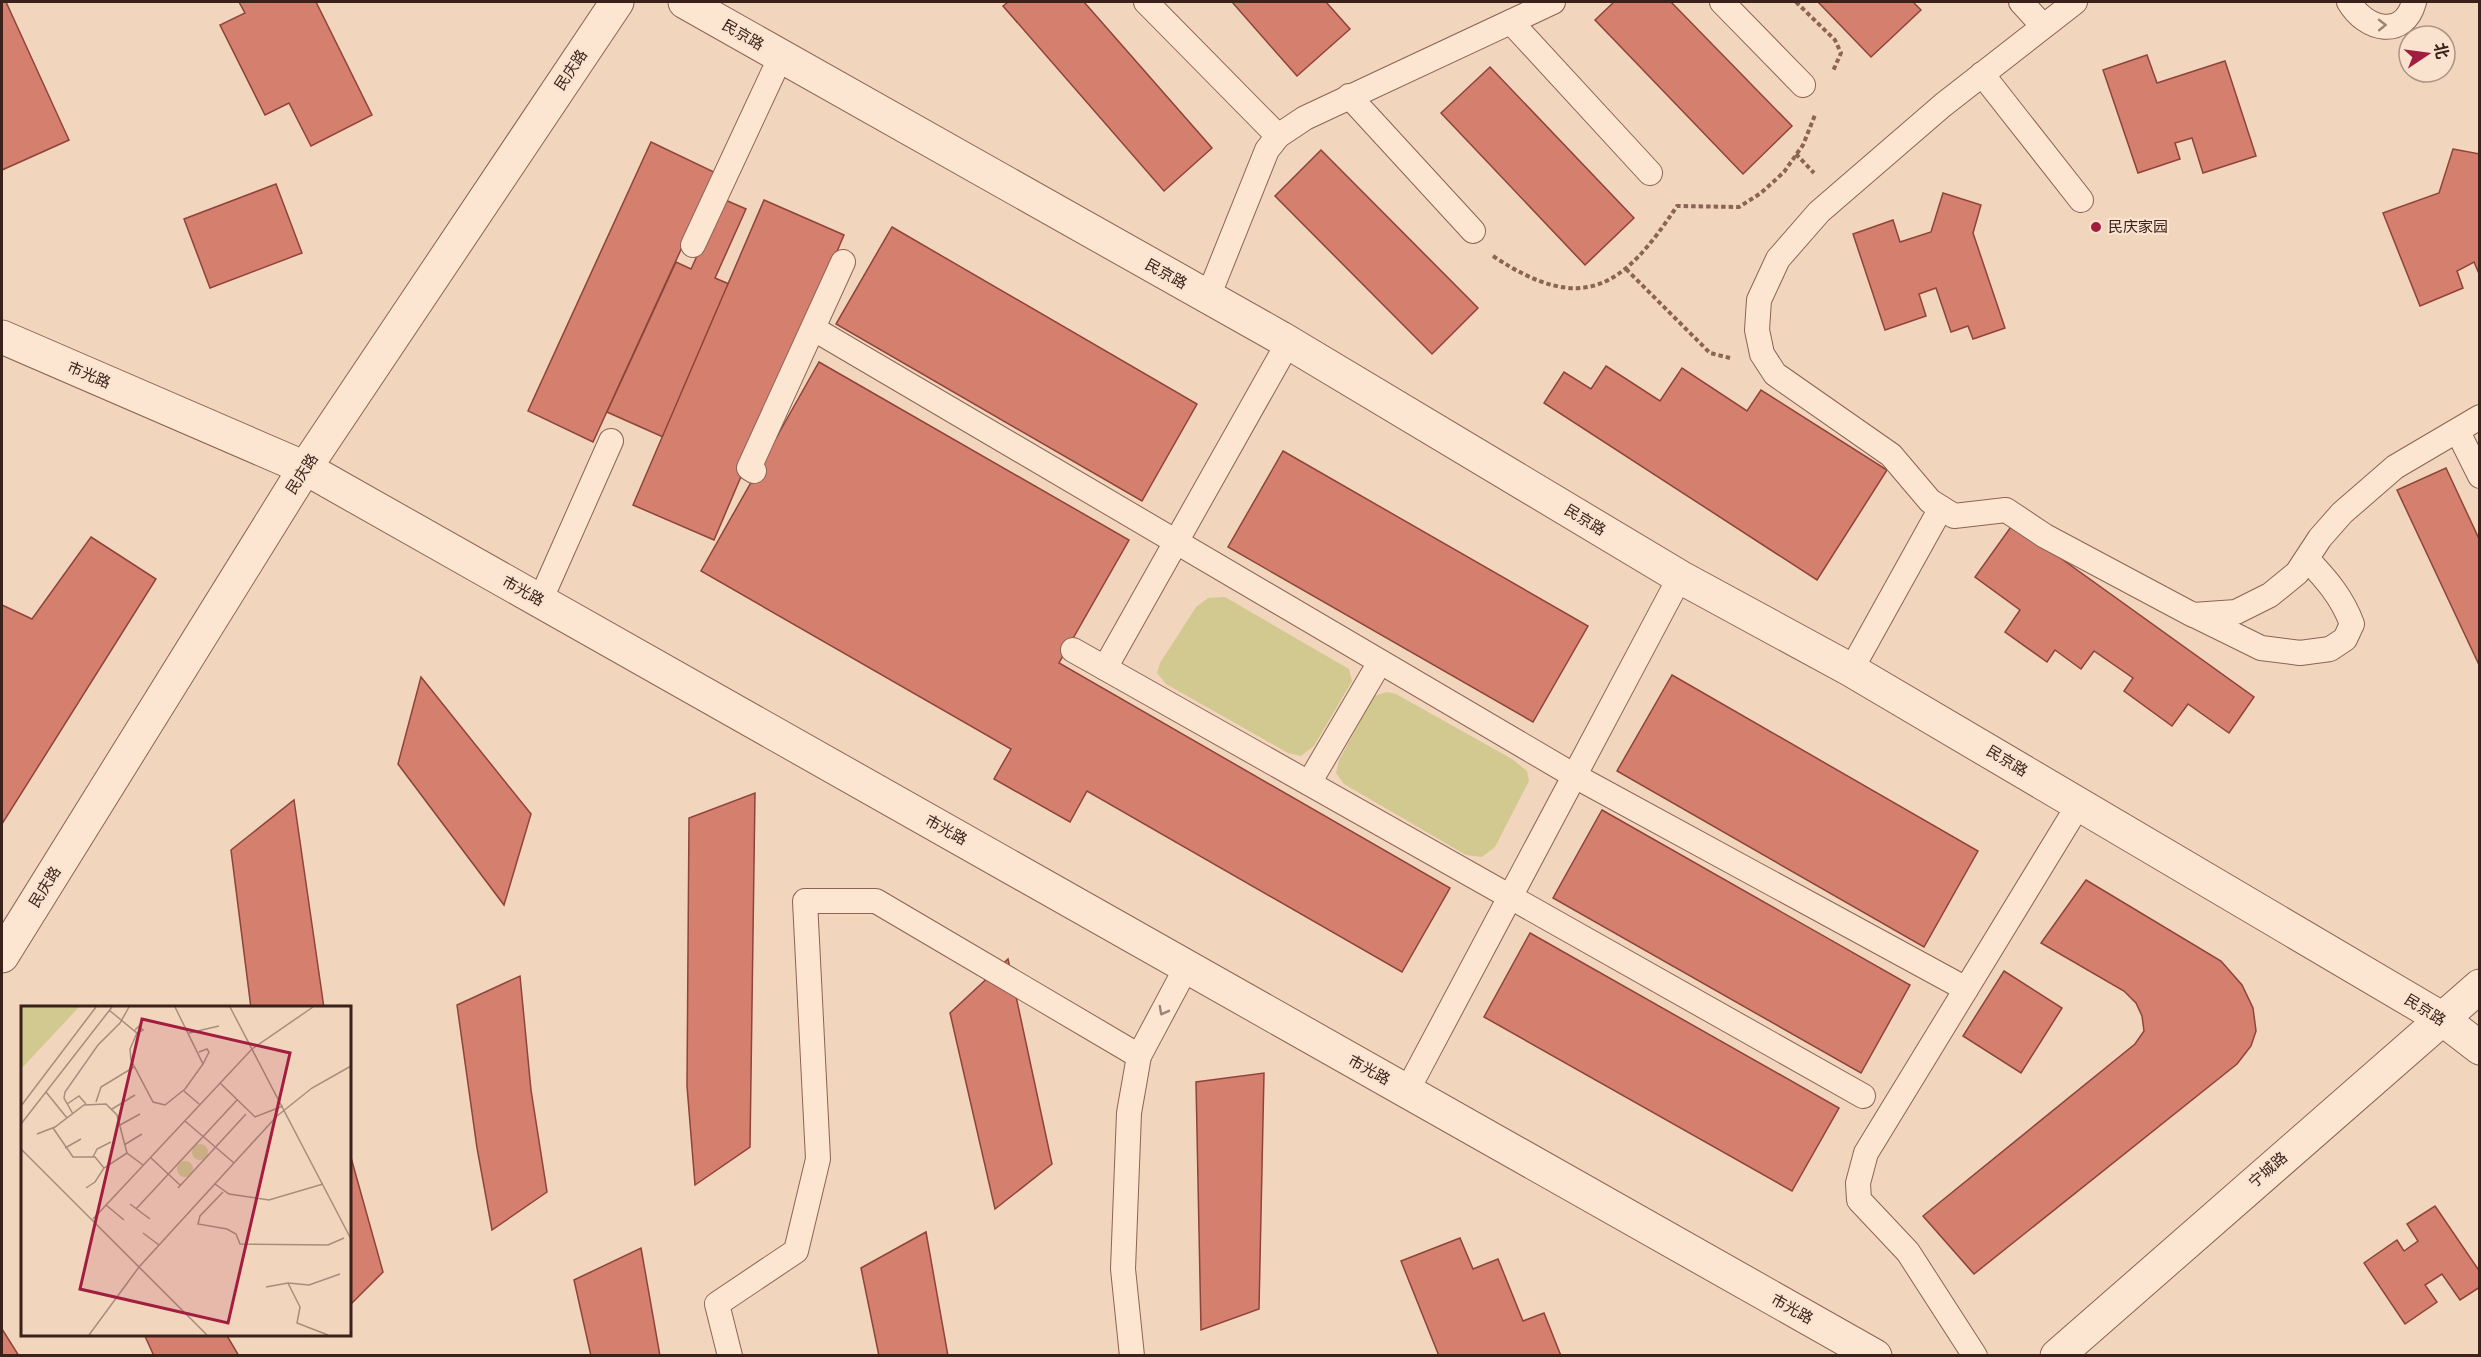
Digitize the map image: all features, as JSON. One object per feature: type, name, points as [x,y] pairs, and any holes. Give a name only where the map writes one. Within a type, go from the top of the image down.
[{"type":"street","name":"民庆路","points":[[2,956],[305,468],[617,2]]},
{"type":"street","name":"民京路","points":[[685,2],[1288,343],[1680,577],[1851,670],[2441,1018],[2480,1048]]},
{"type":"street","name":"市光路","points":[[2,337],[305,468],[1875,1356]]},
{"type":"street","name":"宁城路","points":[[2057,1356],[2480,986]]},
{"type":"lane","points":[[1146,2],[1278,136]]},
{"type":"lane","points":[[1208,297],[1267,150],[1278,136],[1305,118],[1349,96],[1553,2]]},
{"type":"lane","points":[[1722,2],[1803,85]]},
{"type":"lane","points":[[2021,2],[2043,26]]},
{"type":"lane","points":[[2075,2],[1982,75],[1819,212],[1778,259],[1760,300],[1757,330],[1762,354],[1774,374],[1891,454],[1930,501],[1954,516],[2006,510],[2045,536],[2193,615],[2261,648],[2300,653],[2331,649],[2345,639],[2352,624],[2345,604],[2307,559]]},
{"type":"lane","points":[[2349,2],[2357,16],[2370,25],[2386,27],[2404,18],[2414,2]]},
{"type":"lane","points":[[1511,22],[1650,173]]},
{"type":"lane","points":[[693,245],[781,56]]},
{"type":"lane","points":[[1982,75],[2080,200]]},
{"type":"lane","points":[[1349,96],[1473,231]]},
{"type":"lane","points":[[754,471],[749,468],[843,262]]},
{"type":"lane","points":[[814,329],[1573,775],[1966,990]]},
{"type":"lane","points":[[1105,668],[1174,541],[1288,343]]},
{"type":"lane","points":[[2193,615],[2236,612],[2270,595],[2297,573],[2328,530],[2365,491],[2395,467],[2480,417]]},
{"type":"lane","points":[[2458,432],[2480,476]]},
{"type":"lane","points":[[540,601],[611,441]]},
{"type":"lane","points":[[1851,670],[1941,508]]},
{"type":"lane","points":[[1407,1091],[1680,577]]},
{"type":"lane","points":[[1073,650],[1863,1096]]},
{"type":"lane","points":[[1309,783],[1380,662]]},
{"type":"lane","points":[[1975,1356],[1908,1252],[1859,1200],[1858,1183],[1866,1153],[2079,804]]},
{"type":"lane","points":[[730,1356],[717,1304],[795,1251],[818,1158],[805,901],[876,901],[1138,1056]]},
{"type":"lane","points":[[1132,1356],[1123,1269],[1129,1113],[1138,1056],[1186,966]]},
{"type":"path","points":[[1796,2],[1835,40],[1841,53],[1831,77]]},
{"type":"path","points":[[1473,231],[1491,255],[1522,275],[1579,289],[1607,282],[1636,261],[1677,206],[1739,207],[1761,192],[1784,172],[1803,145],[1816,113]]},
{"type":"path","points":[[1626,269],[1710,353],[1725,359],[1762,354]]},
{"type":"shaded area","points":[[1225,597],[1349,669],[1352,681],[1314,746],[1301,756],[1288,753],[1166,684],[1157,673],[1160,663],[1196,607],[1208,598]]},
{"type":"shaded area","points":[[1387,692],[1396,694],[1512,759],[1527,771],[1529,781],[1495,847],[1482,857],[1466,855],[1344,784],[1336,773],[1339,760],[1374,696]]},
{"type":"building","points":[[2,2],[6,2],[69,140],[2,170]]},
{"type":"building","points":[[239,2],[316,2],[372,115],[311,146],[289,103],[265,115],[220,25],[245,13]]},
{"type":"building","points":[[1008,2],[1084,2],[1212,148],[1164,191],[1003,6]]},
{"type":"building","points":[[1232,2],[1326,2],[1350,29],[1297,76]]},
{"type":"building","points":[[1614,2],[1671,2],[1792,126],[1743,174],[1595,20]]},
{"type":"building","points":[[1818,2],[1913,2],[1921,10],[1871,57]]},
{"type":"building","points":[[2147,55],[2157,83],[2225,61],[2256,156],[2203,173],[2192,138],[2175,143],[2180,159],[2138,173],[2103,70]]},
{"type":"building","points":[[1490,67],[1634,218],[1585,265],[1441,113]]},
{"type":"building","points":[[651,142],[716,173],[593,442],[528,411]]},
{"type":"building","points":[[2453,149],[2480,154],[2480,276],[2474,262],[2457,271],[2463,288],[2420,306],[2383,213],[2439,193]]},
{"type":"building","points":[[1321,150],[1478,308],[1432,354],[1275,196]]},
{"type":"building","points":[[276,184],[302,253],[210,288],[184,219]]},
{"type":"building","points":[[1943,193],[1981,205],[1973,233],[2005,328],[1973,339],[1968,326],[1951,332],[1936,288],[1919,294],[1926,316],[1885,330],[1853,234],[1893,220],[1900,242],[1931,232]]},
{"type":"building","points":[[723,199],[746,209],[715,278],[729,284],[663,437],[607,412],[676,262],[691,269]]},
{"type":"building","points":[[764,200],[844,235],[714,540],[633,505]]},
{"type":"building","points":[[892,227],[1197,404],[1142,501],[836,324]]},
{"type":"building","points":[[819,362],[1129,540],[1059,663],[1450,888],[1402,972],[1087,791],[1070,822],[994,779],[1011,749],[701,571]]},
{"type":"building","points":[[1606,366],[1660,401],[1682,368],[1747,411],[1761,390],[1887,470],[1817,580],[1544,403],[1564,372],[1591,389]]},
{"type":"building","points":[[1283,451],[1588,626],[1533,722],[1228,547]]},
{"type":"building","points":[[2446,468],[2480,541],[2480,667],[2397,490]]},
{"type":"building","points":[[2013,524],[2254,697],[2229,733],[2188,704],[2172,726],[2124,691],[2133,678],[2094,651],[2081,669],[2055,650],[2047,662],[2005,632],[2020,610],[1975,577]]},
{"type":"building","points":[[91,537],[156,579],[2,824],[2,605],[32,619]]},
{"type":"building","points":[[1672,675],[1978,851],[1924,947],[1617,771]]},
{"type":"building","points":[[421,677],[531,814],[504,905],[398,764]]},
{"type":"building","points":[[755,793],[750,1147],[695,1185],[687,1086],[689,818]]},
{"type":"building","points":[[294,800],[324,1006],[251,1006],[231,850]]},
{"type":"building","points":[[1602,810],[1910,985],[1861,1073],[1553,898]]},
{"type":"building","points":[[2086,880],[2221,961],[2242,985],[2253,1008],[2256,1031],[2251,1046],[2237,1064],[1974,1274],[1923,1216],[2135,1044],[2144,1031],[2142,1016],[2136,1003],[2124,991],[2041,943]]},
{"type":"building","points":[[1530,933],[1839,1108],[1792,1191],[1484,1017]]},
{"type":"building","points":[[1008,959],[1052,1164],[995,1209],[950,1013]]},
{"type":"building","points":[[2004,971],[2062,1008],[2021,1073],[1963,1036]]},
{"type":"building","points":[[520,976],[531,1090],[547,1192],[492,1230],[477,1148],[457,1005]]},
{"type":"building","points":[[1264,1073],[1259,1309],[1201,1330],[1196,1082]]},
{"type":"building","points":[[351,1158],[383,1272],[351,1304]]},
{"type":"building","points":[[2435,1206],[2480,1272],[2480,1287],[2460,1300],[2442,1274],[2425,1285],[2437,1302],[2405,1324],[2364,1263],[2397,1240],[2404,1251],[2418,1241],[2407,1224]]},
{"type":"building","points":[[926,1232],[948,1356],[879,1356],[861,1268]]},
{"type":"building","points":[[1460,1238],[1473,1269],[1498,1259],[1523,1321],[1544,1313],[1561,1356],[1439,1356],[1401,1261]]},
{"type":"building","points":[[641,1248],[660,1356],[591,1356],[574,1280]]},
{"type":"building","points":[[2,1329],[19,1356],[2,1356]]},
{"type":"building","points":[[145,1336],[227,1336],[239,1356],[154,1356]]},
{"type":"place","name":"民庆家园","points":[[2096,227]]}]
